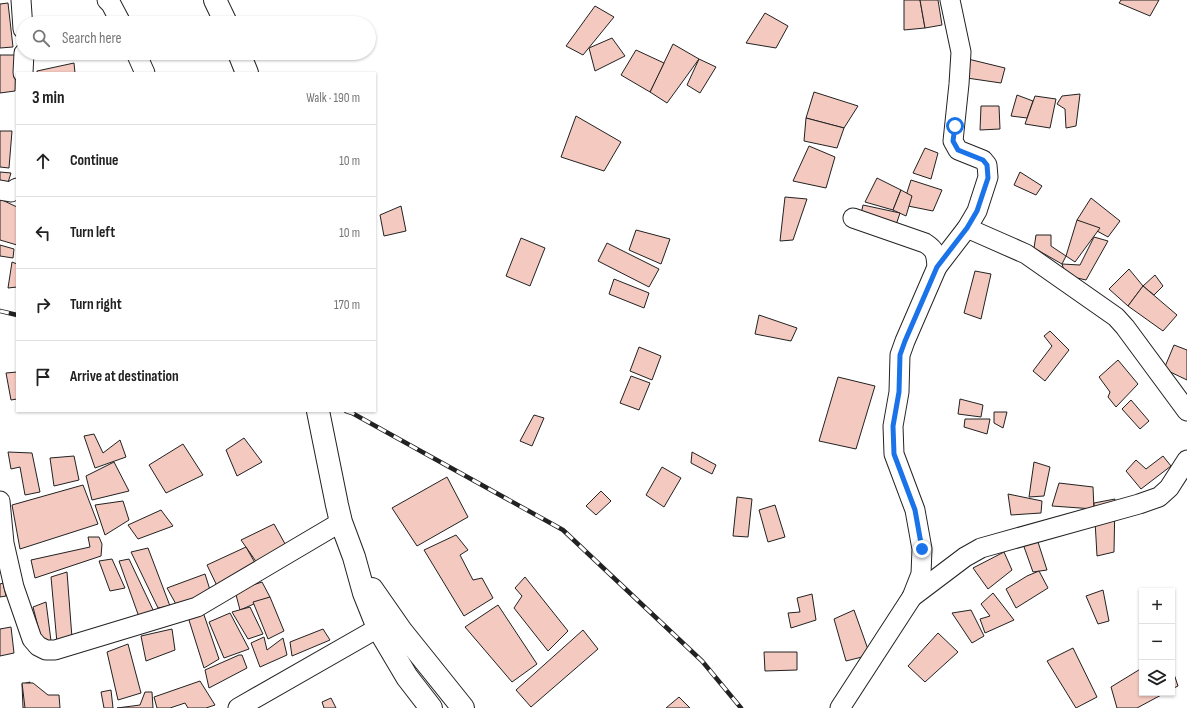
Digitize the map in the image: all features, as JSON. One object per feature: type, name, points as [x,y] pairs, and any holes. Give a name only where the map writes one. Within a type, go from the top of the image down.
[{"type":"main road","points":[[215,0],[223,16]]},
{"type":"main road","points":[[242,60],[247,72]]},
{"type":"main road","points":[[319,416],[336,505],[354,557],[364,593],[378,628],[407,677],[431,708]]},
{"type":"main road","points":[[354,557],[370,585],[402,632],[463,708]]},
{"type":"street","points":[[21,0],[22,16]]},
{"type":"street","points":[[107,0],[117,16]]},
{"type":"street","points":[[840,708],[912,597],[921,574],[922,549],[915,510],[894,454],[893,426],[899,392],[900,355],[937,267],[967,228],[977,211],[988,178],[987,165],[983,160],[958,150],[953,141],[961,52],[950,0]]},
{"type":"street","points":[[23,72],[24,60]]},
{"type":"street","points":[[140,60],[146,72]]},
{"type":"street","points":[[0,190],[11,192],[16,189]]},
{"type":"street","points":[[853,218],[925,243],[933,248],[936,256],[937,267]]},
{"type":"street","points":[[967,228],[1026,254],[1116,317],[1187,411]]},
{"type":"street","points":[[912,597],[964,557],[981,548],[1139,504],[1159,497],[1169,488],[1187,460]]},
{"type":"street","points":[[0,501],[4,543],[14,587],[32,639],[38,646],[46,650],[55,650],[198,607],[341,522]]},
{"type":"street","points":[[238,708],[378,628]]},
{"type":"street","points":[[407,677],[415,700],[416,708]]},
{"type":"building","points":[[904,0],[920,0],[925,28],[904,30]]},
{"type":"building","points":[[920,0],[938,0],[942,25],[925,28]]},
{"type":"building","points":[[1121,0],[1159,0],[1150,16],[1119,3]]},
{"type":"building","points":[[8,3],[13,47],[0,48],[0,4]]},
{"type":"building","points":[[595,6],[614,17],[583,55],[566,46]]},
{"type":"building","points":[[765,13],[788,26],[776,48],[746,43]]},
{"type":"building","points":[[612,38],[625,56],[595,71],[589,48]]},
{"type":"building","points":[[673,44],[699,59],[667,103],[650,92]]},
{"type":"building","points":[[636,50],[664,63],[650,92],[621,75]]},
{"type":"building","points":[[0,55],[16,55],[15,91],[0,93]]},
{"type":"building","points":[[699,59],[716,67],[700,93],[687,85]]},
{"type":"building","points":[[968,59],[1005,68],[1001,83],[960,77]]},
{"type":"building","points":[[74,63],[75,72],[37,72]]},
{"type":"building","points":[[814,92],[858,106],[844,128],[806,118]]},
{"type":"building","points":[[1080,94],[1076,126],[1066,128],[1065,109],[1057,104],[1062,96]]},
{"type":"building","points":[[1017,95],[1033,101],[1027,118],[1011,116]]},
{"type":"building","points":[[1035,96],[1056,99],[1050,128],[1025,124]]},
{"type":"building","points":[[981,106],[999,106],[1000,129],[980,130]]},
{"type":"building","points":[[576,116],[621,142],[604,171],[561,157]]},
{"type":"building","points":[[806,118],[844,128],[837,148],[804,141]]},
{"type":"building","points":[[0,131],[12,131],[9,168],[0,167]]},
{"type":"building","points":[[809,146],[835,157],[826,188],[793,181]]},
{"type":"building","points":[[925,148],[938,153],[931,179],[913,173]]},
{"type":"building","points":[[0,172],[11,173],[6,189],[0,187]]},
{"type":"building","points":[[1020,172],[1042,186],[1036,195],[1014,185]]},
{"type":"building","points":[[877,178],[901,190],[893,210],[865,202]]},
{"type":"building","points":[[911,180],[942,190],[933,211],[903,205]]},
{"type":"building","points":[[901,190],[912,196],[906,216],[893,210]]},
{"type":"building","points":[[785,197],[807,199],[793,240],[780,241]]},
{"type":"building","points":[[1091,198],[1120,221],[1108,237],[1077,220]]},
{"type":"building","points":[[0,199],[16,207],[16,245],[0,240]]},
{"type":"building","points":[[863,205],[900,213],[895,228],[861,214]]},
{"type":"building","points":[[401,206],[406,231],[384,236],[380,215]]},
{"type":"building","points":[[1077,220],[1100,228],[1075,262],[1066,256]]},
{"type":"building","points":[[636,230],[670,239],[661,264],[629,250]]},
{"type":"building","points":[[1036,235],[1051,235],[1051,246],[1066,256],[1062,264],[1034,248]]},
{"type":"building","points":[[1094,237],[1108,241],[1086,280],[1073,277],[1064,270],[1062,264],[1080,265]]},
{"type":"building","points":[[521,238],[545,248],[530,286],[506,276]]},
{"type":"building","points":[[607,243],[659,269],[649,287],[598,261]]},
{"type":"building","points":[[0,245],[14,249],[13,258],[0,256]]},
{"type":"building","points":[[12,262],[16,264],[16,287],[8,288]]},
{"type":"building","points":[[1129,269],[1143,286],[1128,306],[1109,289]]},
{"type":"building","points":[[975,271],[991,274],[981,319],[964,313]]},
{"type":"building","points":[[1155,275],[1163,286],[1154,295],[1143,286]]},
{"type":"building","points":[[614,279],[649,293],[644,308],[609,294]]},
{"type":"building","points":[[1143,286],[1177,315],[1163,331],[1128,306]]},
{"type":"building","points":[[759,315],[797,328],[791,341],[755,334]]},
{"type":"building","points":[[1050,331],[1069,350],[1045,381],[1033,371],[1052,346],[1044,336]]},
{"type":"building","points":[[1174,345],[1187,350],[1187,380],[1164,369]]},
{"type":"building","points":[[639,347],[661,356],[652,380],[630,371]]},
{"type":"building","points":[[1118,360],[1138,384],[1116,407],[1108,397],[1110,392],[1099,377]]},
{"type":"building","points":[[16,372],[16,399],[11,400],[6,373]]},
{"type":"building","points":[[631,376],[650,383],[639,410],[620,403]]},
{"type":"building","points":[[838,377],[875,386],[856,449],[819,441]]},
{"type":"building","points":[[960,399],[983,405],[981,417],[958,414]]},
{"type":"building","points":[[1131,400],[1149,421],[1140,429],[1122,409]]},
{"type":"building","points":[[994,412],[1007,412],[1003,428],[994,423]]},
{"type":"building","points":[[534,415],[544,418],[532,446],[520,441]]},
{"type":"building","points":[[965,419],[990,419],[987,434],[964,427]]},
{"type":"building","points":[[94,434],[103,453],[120,440],[126,457],[95,468],[84,436]]},
{"type":"building","points":[[244,438],[262,462],[237,476],[226,450]]},
{"type":"building","points":[[183,444],[203,475],[166,493],[149,465]]},
{"type":"building","points":[[8,452],[32,453],[40,492],[25,495],[20,467],[11,469]]},
{"type":"building","points":[[692,452],[716,465],[712,474],[691,463]]},
{"type":"building","points":[[74,456],[79,480],[54,486],[50,458]]},
{"type":"building","points":[[1163,456],[1171,466],[1141,489],[1126,471],[1136,460],[1146,469]]},
{"type":"building","points":[[114,462],[129,491],[92,500],[86,476]]},
{"type":"building","points":[[1034,462],[1050,467],[1044,496],[1029,497]]},
{"type":"building","points":[[662,467],[681,478],[664,507],[646,495]]},
{"type":"building","points":[[447,477],[468,517],[417,546],[392,508]]},
{"type":"building","points":[[1059,483],[1093,487],[1094,509],[1052,506]]},
{"type":"building","points":[[83,485],[98,524],[20,549],[12,505]]},
{"type":"building","points":[[601,491],[611,501],[596,515],[586,506]]},
{"type":"building","points":[[1008,494],[1042,501],[1041,513],[1011,515]]},
{"type":"building","points":[[737,497],[752,499],[748,537],[733,536]]},
{"type":"building","points":[[1115,499],[1114,552],[1097,556],[1094,503]]},
{"type":"building","points":[[123,501],[129,520],[105,535],[95,505]]},
{"type":"building","points":[[775,505],[785,537],[768,542],[759,510]]},
{"type":"building","points":[[161,510],[173,526],[138,539],[128,525]]},
{"type":"building","points":[[274,524],[289,551],[262,570],[241,540]]},
{"type":"building","points":[[456,535],[468,550],[460,555],[473,580],[482,578],[493,598],[464,616],[424,550]]},
{"type":"building","points":[[88,537],[99,537],[102,544],[101,556],[35,578],[31,560],[90,547]]},
{"type":"building","points":[[1037,539],[1047,570],[1033,572],[1023,544]]},
{"type":"building","points":[[246,547],[258,568],[218,588],[207,565]]},
{"type":"building","points":[[148,548],[170,606],[158,608],[131,552]]},
{"type":"building","points":[[1004,552],[1012,570],[988,589],[973,568]]},
{"type":"building","points":[[112,559],[125,588],[110,591],[99,561]]},
{"type":"building","points":[[129,559],[155,614],[139,617],[119,561]]},
{"type":"building","points":[[1039,571],[1048,588],[1016,608],[1006,589],[1027,576]]},
{"type":"building","points":[[67,572],[72,638],[57,643],[51,577]]},
{"type":"building","points":[[205,574],[211,593],[177,606],[167,588]]},
{"type":"building","points":[[525,577],[568,631],[548,651],[514,608],[522,596],[515,588]]},
{"type":"building","points":[[262,582],[270,597],[240,610],[235,591]]},
{"type":"building","points":[[3,583],[6,596],[0,597],[0,584]]},
{"type":"building","points":[[1103,590],[1109,621],[1098,624],[1086,596]]},
{"type":"building","points":[[993,593],[1014,620],[985,633],[980,619],[990,616],[981,604]]},
{"type":"building","points":[[812,594],[816,620],[791,628],[788,613],[800,612],[797,598]]},
{"type":"building","points":[[270,597],[284,631],[268,639],[253,602]]},
{"type":"building","points":[[46,602],[51,641],[42,642],[33,607]]},
{"type":"building","points":[[498,605],[537,664],[512,682],[465,627]]},
{"type":"building","points":[[250,607],[263,634],[248,639],[232,612]]},
{"type":"building","points":[[854,610],[870,655],[846,661],[834,619]]},
{"type":"building","points":[[971,610],[984,636],[972,643],[952,613]]},
{"type":"building","points":[[203,612],[219,659],[204,668],[188,617]]},
{"type":"building","points":[[230,613],[249,649],[224,658],[209,622]]},
{"type":"building","points":[[11,627],[14,653],[0,656],[0,629]]},
{"type":"building","points":[[172,629],[175,650],[146,661],[141,636]]},
{"type":"building","points":[[323,629],[330,640],[292,656],[290,642]]},
{"type":"building","points":[[583,630],[598,649],[531,707],[516,690]]},
{"type":"building","points":[[938,633],[958,652],[925,682],[908,666]]},
{"type":"building","points":[[264,637],[267,650],[283,638],[287,655],[260,667],[251,643]]},
{"type":"building","points":[[128,644],[141,693],[118,700],[107,652]]},
{"type":"building","points":[[1073,648],[1097,697],[1076,708],[1047,661]]},
{"type":"building","points":[[764,652],[797,652],[797,670],[765,671]]},
{"type":"building","points":[[242,655],[247,668],[209,688],[205,670]]},
{"type":"building","points":[[1139,670],[1139,696],[1159,696],[1137,708],[1117,708],[1111,687]]},
{"type":"building","points":[[1175,677],[1178,686],[1175,688]]},
{"type":"building","points":[[200,681],[215,705],[206,708],[188,708],[185,703],[170,708],[157,708],[154,697]]},
{"type":"building","points":[[30,682],[32,708],[23,708],[22,684]]},
{"type":"building","points":[[22,683],[33,683],[48,695],[59,695],[60,708],[25,708]]},
{"type":"building","points":[[111,690],[113,708],[104,708],[101,692]]},
{"type":"building","points":[[145,692],[152,692],[153,708],[117,708],[140,705]]},
{"type":"building","points":[[679,697],[690,708],[666,708]]},
{"type":"building","points":[[331,698],[336,708],[324,708],[322,702]]},
{"type":"railway","points":[[0,311],[16,315]]},
{"type":"railway","points":[[349,412],[563,530],[702,661],[741,708]]},
{"type":"route","points":[[922,549],[915,510],[894,454],[893,426],[899,392],[900,355],[905,341],[937,267],[967,228],[977,211],[988,178],[987,165],[983,160],[958,150],[953,141],[955,126]]}]
